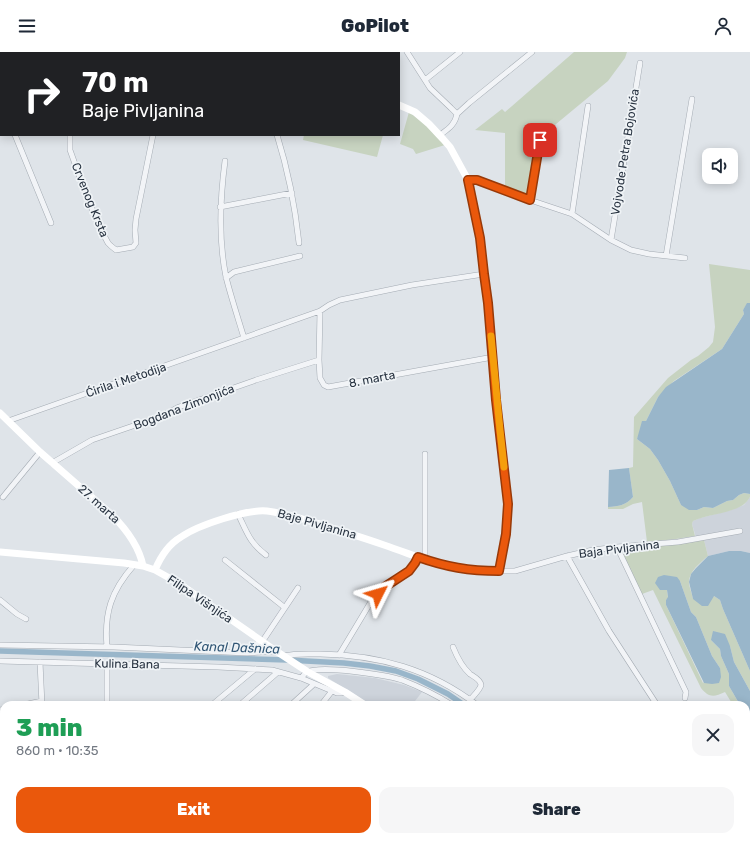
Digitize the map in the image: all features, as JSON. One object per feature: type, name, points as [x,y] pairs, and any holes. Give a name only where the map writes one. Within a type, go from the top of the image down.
[{"type":"street","points":[[407,52],[430,88],[457,114]]},
{"type":"street","points":[[425,80],[460,52]]},
{"type":"street","points":[[440,135],[453,124],[457,114],[469,103],[532,52]]},
{"type":"street","name":"Vojvode Petra Bojovića","points":[[610,240],[640,63]]},
{"type":"street","points":[[666,256],[692,99]]},
{"type":"street","points":[[400,105],[415,112],[440,135],[450,147],[468,180],[480,238],[508,504],[506,534],[499,571]]},
{"type":"street","points":[[572,214],[588,106]]},
{"type":"street","points":[[15,136],[51,223]]},
{"type":"street","name":"Crvenog Krsta","points":[[70,136],[70,150],[91,208],[108,243],[116,250],[133,247],[136,243],[136,219],[153,136]]},
{"type":"street","points":[[277,136],[292,193],[298,243]]},
{"type":"street","points":[[530,200],[540,140]]},
{"type":"street","points":[[225,161],[220,207],[224,264],[226,278],[244,338]]},
{"type":"street","points":[[468,180],[477,180],[572,214],[610,240],[631,250],[641,253],[685,258]]},
{"type":"street","points":[[220,207],[292,193]]},
{"type":"street","points":[[226,278],[234,272],[300,256]]},
{"type":"street","name":"Ćirila i Metodija","points":[[8,421],[320,312],[329,305],[340,300],[412,285],[484,274]]},
{"type":"street","name":"8. marta","points":[[320,312],[320,378],[326,386],[330,387],[493,357]]},
{"type":"street","name":"Bogdana Zimonjića","points":[[52,462],[92,440],[162,416],[189,404],[256,380],[319,360]]},
{"type":"street","name":"27. marta","points":[[0,413],[40,452],[121,524],[132,539],[143,566]]},
{"type":"street","points":[[3,497],[40,452]]},
{"type":"street","points":[[339,655],[372,600],[383,588],[409,571],[421,558],[425,454]]},
{"type":"street","name":"Baje Pivljanina","points":[[155,570],[161,558],[179,537],[201,527],[238,514],[266,510],[284,514],[382,544],[447,566],[480,571],[499,571]]},
{"type":"street","points":[[238,514],[248,536],[257,548],[266,555]]},
{"type":"street","name":"Baja Pivljanina","points":[[499,571],[515,571],[593,550],[678,542],[740,531]]},
{"type":"street","points":[[617,547],[686,692],[685,698]]},
{"type":"street","name":"Filipa Višnjića","points":[[1,554],[116,562],[143,566],[155,570],[188,589],[260,641],[308,672],[359,701]]},
{"type":"street","points":[[568,556],[609,631],[653,701]]},
{"type":"street","points":[[225,560],[284,607]]},
{"type":"street","points":[[107,647],[106,622],[108,609],[118,585],[125,574],[134,565]]},
{"type":"street","points":[[247,653],[260,641],[298,588]]},
{"type":"street","points":[[0,600],[17,614],[26,619]]},
{"type":"street","points":[[0,644],[247,653],[276,651]]},
{"type":"street","points":[[284,656],[299,654],[339,655],[368,658],[392,663],[415,670],[438,680],[470,700],[481,685],[480,682],[468,672],[457,658],[453,647]]},
{"type":"street","name":"Kulina Bana","points":[[0,661],[218,667],[272,670],[301,678],[337,693],[345,692]]},
{"type":"street","points":[[40,662],[42,701]]},
{"type":"street","points":[[107,664],[107,701]]},
{"type":"street","points":[[217,701],[255,669]]},
{"type":"street","points":[[301,678],[308,672],[326,670],[377,674],[400,680],[418,687],[444,701]]},
{"type":"street","points":[[245,701],[278,672]]},
{"type":"street","points":[[295,701],[314,684]]},
{"type":"street","points":[[324,701],[332,691]]},
{"type":"shaded area","points":[[750,497],[750,553],[729,551],[708,556],[704,540],[697,541],[692,524],[693,521],[744,505]]},
{"type":"shaded area","points":[[337,674],[375,678],[404,685],[422,692],[415,701],[365,701],[328,678],[328,676]]},
{"type":"green space","points":[[574,52],[627,52],[625,58],[608,81],[544,134],[538,135],[529,193],[527,194],[505,186],[505,133],[475,130],[502,109],[505,112]]},
{"type":"green space","points":[[409,112],[425,124],[445,145],[416,154],[413,149],[400,144]]},
{"type":"green space","points":[[304,136],[383,136],[377,157],[303,140]]},
{"type":"green space","points":[[709,264],[750,270],[750,303],[747,304],[743,310],[744,314],[722,349],[674,381],[658,397],[637,439],[650,449],[658,460],[681,505],[697,510],[704,507],[713,508],[727,501],[733,500],[744,493],[750,494],[750,497],[744,504],[737,508],[693,521],[692,524],[695,536],[647,542],[642,502],[633,504],[623,509],[608,509],[608,507],[622,505],[633,497],[629,468],[633,467],[634,417],[668,378],[698,356],[713,342],[715,327]]},
{"type":"green space","points":[[704,540],[708,556],[692,572],[689,580],[693,599],[714,596],[720,600],[750,671],[750,691],[734,662],[730,646],[711,640],[720,649],[721,656],[729,674],[729,686],[738,701],[731,701],[725,692],[712,696],[707,694],[701,688],[653,590],[642,594],[620,549],[670,545]],"holes":[[[680,581],[691,612],[696,617],[712,656],[720,668],[703,683],[666,605],[666,600],[668,598],[667,590]]]},
{"type":"water","points":[[747,303],[750,303],[750,494],[744,493],[733,500],[727,501],[713,508],[704,507],[697,510],[689,510],[681,505],[670,481],[650,449],[637,439],[642,421],[646,421],[658,397],[666,387],[722,349],[744,314],[743,310]]},
{"type":"water","points":[[629,468],[633,497],[622,505],[608,507],[609,470]]},
{"type":"water","points":[[729,551],[750,553],[750,671],[720,600],[714,596],[708,606],[702,606],[693,599],[689,582],[691,574],[708,556]]},
{"type":"water","points":[[664,575],[677,577],[680,581],[691,612],[696,617],[712,656],[720,668],[721,677],[719,683],[704,683],[666,605],[666,600],[668,597],[667,590],[660,590],[655,583],[658,577]]},
{"type":"water","points":[[713,631],[725,634],[734,662],[750,691],[750,701],[738,701],[729,686],[729,674],[721,656],[720,649],[711,640]]},
{"type":"waterway","name":"Kanal Dašnica","points":[[0,651],[344,663],[396,671],[418,679],[448,694],[458,701]]},
{"type":"slow traffic","points":[[491,336],[496,400],[504,467]]},
{"type":"route","points":[[378,594],[383,588],[406,574],[418,557],[460,569],[499,571],[506,534],[508,504],[480,238],[468,180],[477,180],[530,200],[540,140]]}]
